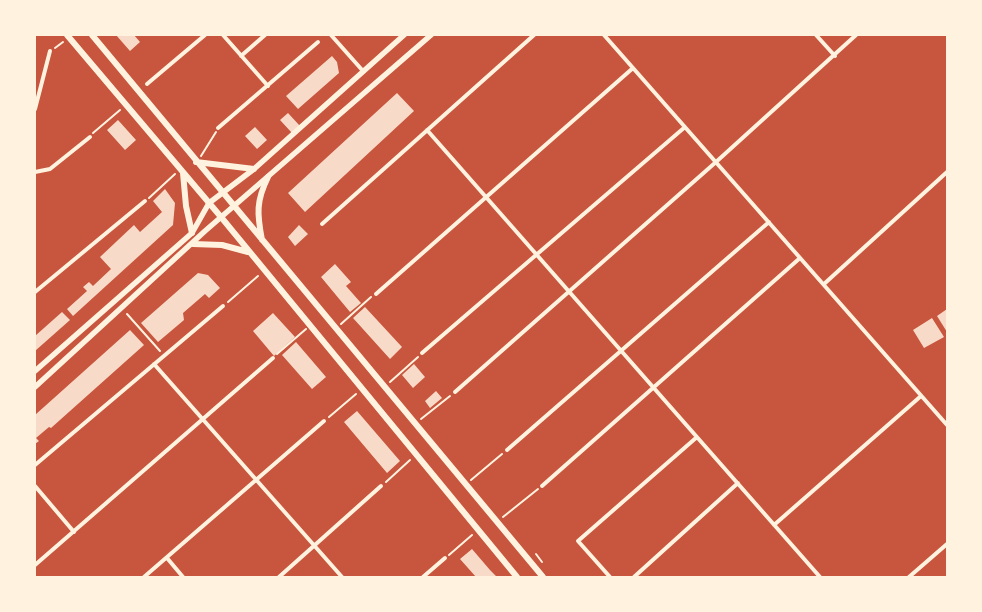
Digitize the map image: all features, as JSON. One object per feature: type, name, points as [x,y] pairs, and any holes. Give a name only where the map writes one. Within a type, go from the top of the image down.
[{"type":"main road","points":[[92,35],[543,577]]},
{"type":"main road","points":[[35,371],[192,233],[210,203],[254,169],[404,35]]},
{"type":"main road","points":[[35,387],[221,217],[432,35]]},
{"type":"main road","points":[[68,36],[210,203],[309,326],[517,577]]},
{"type":"main road","points":[[196,162],[254,169]]},
{"type":"main road","points":[[182,170],[186,206],[192,233]]},
{"type":"main road","points":[[263,241],[257,216],[260,194],[268,177]]},
{"type":"main road","points":[[192,244],[222,245],[249,252]]},
{"type":"street","points":[[147,84],[205,35]]},
{"type":"street","points":[[223,35],[268,86]]},
{"type":"street","points":[[242,56],[265,35]]},
{"type":"street","points":[[331,35],[363,71]]},
{"type":"street","points":[[322,224],[534,35]]},
{"type":"street","points":[[604,35],[947,425]]},
{"type":"street","points":[[816,35],[835,56]]},
{"type":"street","points":[[455,392],[570,292],[835,56],[856,35]]},
{"type":"street","points":[[218,128],[318,42]]},
{"type":"street","points":[[35,109],[50,51]]},
{"type":"street","points":[[376,294],[633,68]]},
{"type":"street","points":[[422,353],[686,127]]},
{"type":"street","points":[[427,130],[820,577]]},
{"type":"street","points":[[35,172],[50,169],[90,137]]},
{"type":"street","points":[[824,284],[947,172]]},
{"type":"street","points":[[35,292],[145,201]]},
{"type":"street","points":[[508,450],[769,222]]},
{"type":"street","points":[[542,486],[800,258]]},
{"type":"street","points":[[35,465],[223,306]]},
{"type":"street","points":[[35,565],[273,358]]},
{"type":"street","points":[[154,364],[342,577]]},
{"type":"street","points":[[774,525],[921,396]]},
{"type":"street","points":[[144,577],[324,421]]},
{"type":"street","points":[[610,577],[578,541],[697,437]]},
{"type":"street","points":[[634,577],[738,484]]},
{"type":"street","points":[[35,486],[74,532]]},
{"type":"street","points":[[279,577],[381,486]]},
{"type":"street","points":[[909,577],[947,544]]},
{"type":"street","points":[[167,558],[183,577]]},
{"type":"street","points":[[424,577],[445,558]]},
{"type":"path","points":[[50,51],[68,36]]},
{"type":"path","points":[[90,137],[126,105]]},
{"type":"path","points":[[196,162],[218,128]]},
{"type":"path","points":[[145,201],[182,170]]},
{"type":"path","points":[[223,306],[264,271]]},
{"type":"path","points":[[336,329],[376,294]]},
{"type":"path","points":[[122,308],[164,355]]},
{"type":"path","points":[[273,358],[309,326]]},
{"type":"path","points":[[384,387],[422,353]]},
{"type":"path","points":[[324,421],[361,389]]},
{"type":"path","points":[[415,424],[455,392]]},
{"type":"path","points":[[466,485],[508,450]]},
{"type":"path","points":[[381,486],[416,455]]},
{"type":"path","points":[[497,522],[542,486]]},
{"type":"path","points":[[445,558],[478,531]]},
{"type":"path","points":[[536,554],[543,561]]},
{"type":"building","points":[[116,35],[134,35],[140,42],[130,51]]},
{"type":"building","points":[[332,56],[337,62],[339,73],[298,109],[286,96]]},
{"type":"building","points":[[397,93],[414,111],[305,212],[288,193]]},
{"type":"building","points":[[288,113],[300,126],[292,133],[280,120]]},
{"type":"building","points":[[118,120],[136,140],[125,150],[107,130]]},
{"type":"building","points":[[255,127],[267,140],[257,149],[245,136]]},
{"type":"building","points":[[165,189],[175,203],[173,225],[73,316],[67,309],[87,291],[83,287],[89,282],[93,286],[111,269],[100,257],[134,225],[140,232],[162,212],[153,201]]},
{"type":"building","points":[[299,225],[308,234],[295,246],[288,237]]},
{"type":"building","points":[[335,264],[351,282],[346,286],[361,303],[350,312],[321,277]]},
{"type":"building","points":[[198,273],[208,275],[220,288],[209,298],[205,294],[183,313],[184,320],[158,342],[141,323]]},
{"type":"building","points":[[365,307],[402,347],[390,359],[353,318]]},
{"type":"building","points":[[947,309],[947,332],[937,316]]},
{"type":"building","points":[[62,312],[70,320],[35,351],[35,336]]},
{"type":"building","points":[[273,313],[295,337],[274,356],[253,331]]},
{"type":"building","points":[[932,318],[944,337],[924,348],[913,330]]},
{"type":"building","points":[[130,330],[144,345],[51,428],[49,427],[36,438],[39,441],[35,444],[35,415]]},
{"type":"building","points":[[296,342],[326,377],[312,389],[282,355]]},
{"type":"building","points":[[414,364],[425,377],[413,388],[402,375]]},
{"type":"building","points":[[436,391],[442,398],[430,408],[425,401]]},
{"type":"building","points":[[357,411],[400,461],[387,473],[344,422]]},
{"type":"building","points":[[472,549],[497,577],[476,577],[460,559]]}]
